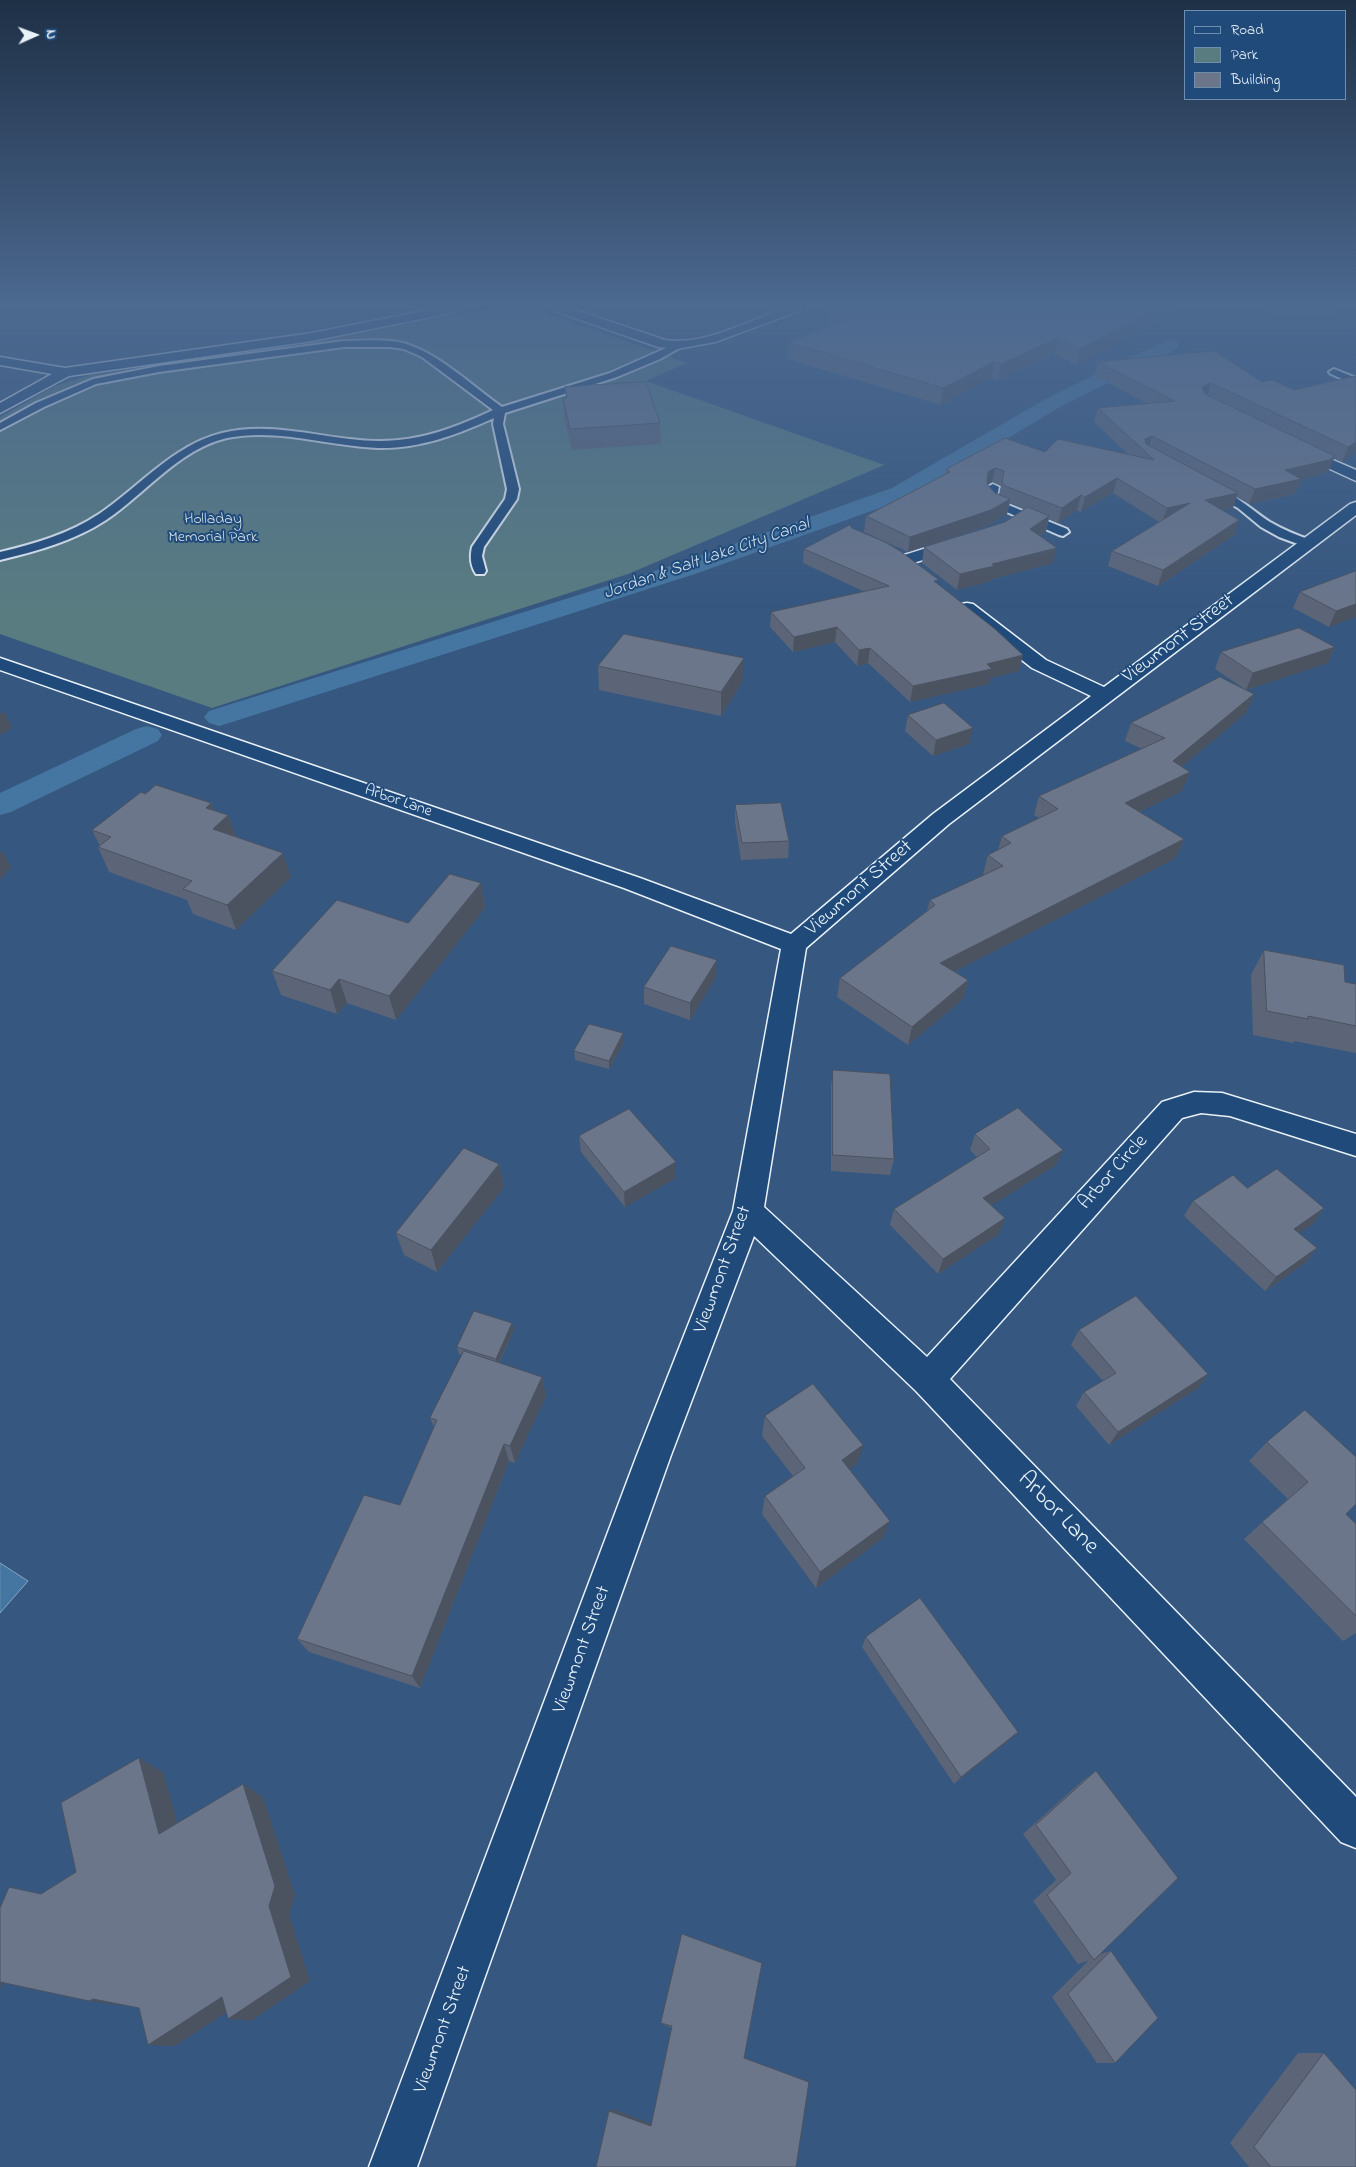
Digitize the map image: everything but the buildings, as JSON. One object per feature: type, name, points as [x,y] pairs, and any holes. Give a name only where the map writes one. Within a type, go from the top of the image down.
[{"type":"street","points":[[1285,442],[1356,476]]},
{"type":"street","name":"Viewmont Street","points":[[393,2167],[654,1455],[748,1212],[794,945],[941,819],[1356,507]]},
{"type":"street","points":[[889,550],[913,566],[978,537]]},
{"type":"street","points":[[950,595],[1040,664],[1104,695]]},
{"type":"street","name":"Arbor Lane","points":[[0,664],[632,883],[794,945]]},
{"type":"street","name":"Arbor Circle","points":[[928,1380],[1172,1110],[1192,1102],[1224,1104],[1356,1145]]},
{"type":"street","name":"Arbor Lane","points":[[748,1212],[928,1380],[1356,1827]]},
{"type":"lane","points":[[0,428],[35,409]]},
{"type":"lane","points":[[0,556],[35,549],[68,537],[87,527],[114,510],[195,448],[225,436],[259,432],[399,444],[447,434],[506,409]]},
{"type":"lane","points":[[480,571],[476,556],[478,547],[511,498],[514,489],[498,424],[500,411]]},
{"type":"lane","points":[[1200,483],[1242,506],[1277,531],[1309,544]]},
{"type":"lane","points":[[993,487],[991,498],[1015,519],[1063,532]]},
{"type":"green space","name":"Holladay Memorial Park","points":[[14,409],[726,409],[884,465],[628,574],[212,708],[0,634],[0,417]]},
{"type":"water","points":[[0,1563],[28,1581],[0,1613]]},
{"type":"waterway","name":"Jordan & Salt Lake City Canal","points":[[219,717],[686,569],[900,493],[1042,409]]},
{"type":"waterway","name":"Jordan & Salt Lake City Canal","points":[[0,805],[147,735]]}]
